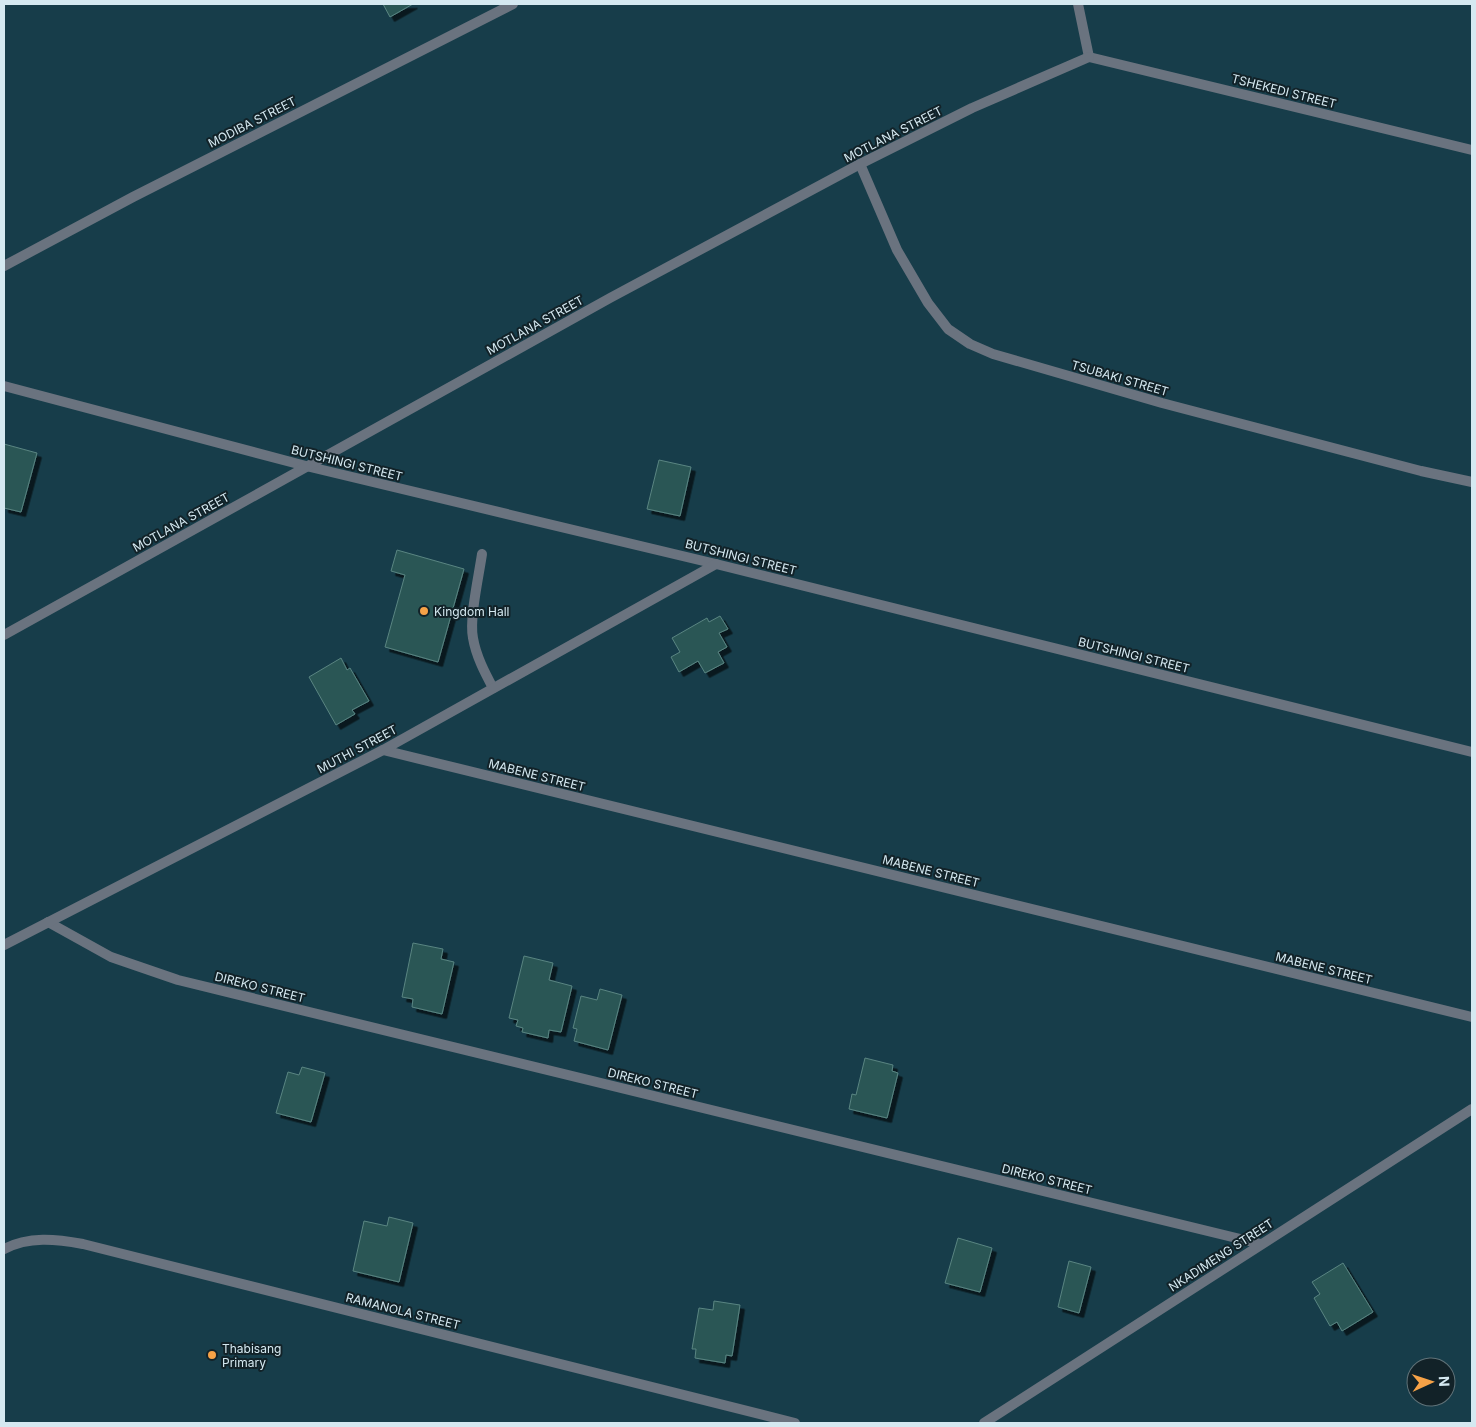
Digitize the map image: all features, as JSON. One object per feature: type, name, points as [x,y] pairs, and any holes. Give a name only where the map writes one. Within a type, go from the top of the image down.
[{"type":"street","name":"MODIBA STREET","points":[[4,266],[133,197],[513,4]]},
{"type":"street","points":[[1078,4],[1089,57]]},
{"type":"street","name":"TSHEKEDI STREET","points":[[1089,57],[1472,150]]},
{"type":"street","name":"MOTLANA STREET","points":[[4,635],[610,298],[860,164],[972,108],[1089,57]]},
{"type":"street","name":"TSUBAKI STREET","points":[[860,164],[896,250],[928,303],[948,329],[970,344],[1002,357],[1162,403],[1421,471],[1472,482]]},
{"type":"street","name":"BUTSHINGI STREET","points":[[4,386],[306,466],[716,564],[1472,752]]},
{"type":"street","points":[[482,554],[472,624],[473,638],[481,664],[493,688]]},
{"type":"street","name":"MUTHI STREET","points":[[4,946],[383,750],[716,564]]},
{"type":"street","name":"MABENE STREET","points":[[383,750],[1472,1017]]},
{"type":"street","name":"DIREKO STREET","points":[[48,922],[111,957],[178,980],[1261,1244]]},
{"type":"street","name":"NKADIMENG STREET","points":[[984,1423],[1472,1109]]},
{"type":"street","name":"RAMANOLA STREET","points":[[4,1249],[11,1245],[37,1239],[62,1240],[83,1244],[796,1423]]},
{"type":"building","points":[[383,4],[413,4],[390,17]]},
{"type":"building","points":[[4,444],[37,453],[21,512],[4,508]]},
{"type":"building","points":[[659,460],[691,467],[680,516],[647,509]]},
{"type":"building","name":"Kingdom Hall","points":[[397,550],[464,569],[438,662],[385,647],[405,575],[391,571]]},
{"type":"building","points":[[720,616],[728,629],[719,633],[727,647],[718,652],[724,663],[705,673],[698,661],[679,672],[671,657],[680,652],[672,638],[707,618],[709,622]]},
{"type":"building","points":[[341,658],[347,670],[350,668],[369,701],[352,710],[355,714],[336,725],[309,677]]},
{"type":"building","points":[[413,943],[443,949],[441,959],[454,962],[442,1014],[412,1007],[413,999],[402,997]]},
{"type":"building","points":[[524,956],[553,963],[549,980],[572,986],[561,1032],[549,1030],[548,1038],[522,1032],[523,1028],[516,1026],[518,1020],[509,1018]]},
{"type":"building","points":[[600,989],[622,995],[608,1050],[574,1041],[577,1029],[573,1028],[581,996],[597,1000]]},
{"type":"building","points":[[865,1058],[893,1065],[892,1071],[898,1073],[887,1118],[849,1109],[852,1094],[856,1095]]},
{"type":"building","points":[[302,1067],[325,1073],[311,1122],[276,1113],[288,1072],[299,1075]]},
{"type":"building","points":[[389,1217],[413,1223],[399,1282],[353,1271],[364,1221],[387,1226]]},
{"type":"building","points":[[958,1238],[992,1248],[980,1292],[945,1283]]},
{"type":"building","points":[[1069,1261],[1091,1267],[1079,1313],[1058,1307]]},
{"type":"building","points":[[1343,1263],[1373,1312],[1342,1331],[1337,1322],[1330,1326],[1314,1298],[1320,1294],[1312,1282]]},
{"type":"building","points":[[714,1301],[740,1305],[732,1356],[726,1355],[725,1363],[695,1358],[696,1349],[692,1349],[699,1308],[713,1310]]},
{"type":"place","name":"Kingdom Hall","points":[[424,611]]},
{"type":"place","name":"Thabisang Primary","points":[[212,1355]]}]
